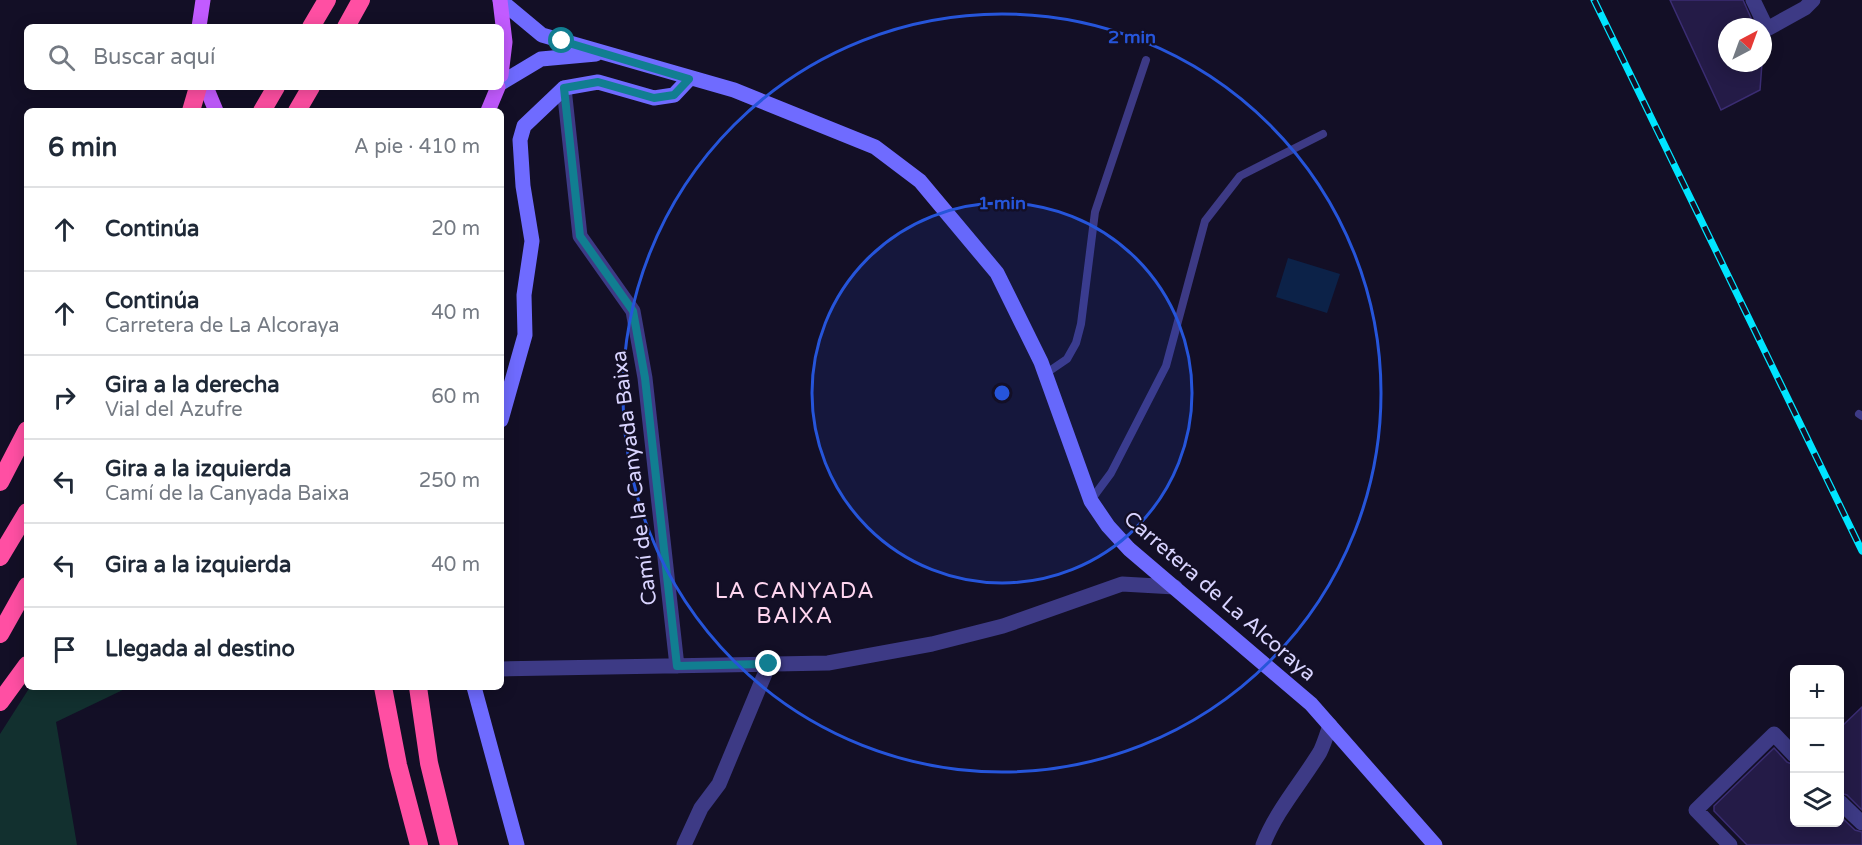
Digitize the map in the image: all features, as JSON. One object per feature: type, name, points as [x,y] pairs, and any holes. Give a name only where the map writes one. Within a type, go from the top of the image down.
[{"type":"highway","points":[[313,24],[327,0]]},
{"type":"highway","points":[[348,24],[362,0]]},
{"type":"highway","points":[[192,108],[197,90]]},
{"type":"highway","points":[[264,108],[274,90]]},
{"type":"highway","points":[[299,108],[309,90]]},
{"type":"highway","points":[[0,482],[24,436]]},
{"type":"highway","points":[[0,558],[24,517]]},
{"type":"highway","points":[[0,634],[24,591]]},
{"type":"highway","points":[[0,702],[24,669]]},
{"type":"highway","points":[[384,690],[398,765],[418,845]]},
{"type":"highway","points":[[418,690],[429,763],[449,845]]},
{"type":"main road","points":[[199,24],[203,0]]},
{"type":"main road","points":[[500,0],[504,21],[504,50]]},
{"type":"main road","points":[[207,90],[215,108]]},
{"type":"main road","points":[[489,108],[497,90]]},
{"type":"street","name":"Carretera de La Alcoraya","points":[[500,0],[542,35],[689,79],[734,90],[875,147],[920,181],[998,273],[1045,374],[1091,501],[1108,526],[1129,549],[1311,704],[1435,845]]},
{"type":"street","points":[[1753,0],[1767,29],[1796,13],[1813,0]]},
{"type":"street","points":[[504,81],[541,59],[608,54]]},
{"type":"street","points":[[504,409],[525,335],[524,295],[532,241],[523,186],[520,140],[524,126],[564,88],[598,82],[654,98],[674,95],[689,79]]},
{"type":"street","name":"Camí de la Canyada Baixa","points":[[564,88],[580,236],[633,311],[645,378],[677,666]]},
{"type":"street","points":[[504,669],[828,663],[932,644],[1004,626],[1122,584],[1175,587]]},
{"type":"street","points":[[684,845],[701,808],[719,784],[769,664]]},
{"type":"street","points":[[475,690],[517,845]]},
{"type":"street","points":[[1263,845],[1268,831],[1321,750],[1330,726]]},
{"type":"street","points":[[1730,845],[1696,810],[1774,734],[1790,751]]},
{"type":"street","points":[[1844,807],[1862,823]]},
{"type":"lane","points":[[1045,374],[1067,359],[1076,343],[1081,324],[1095,212],[1146,60]]},
{"type":"lane","points":[[1091,501],[1111,473],[1166,366],[1204,221],[1240,176],[1323,134]]},
{"type":"green space","points":[[28,690],[123,690],[56,722],[77,845],[0,845],[0,734]]},
{"type":"water","points":[[1288,258],[1340,274],[1327,313],[1276,297]]},
{"type":"building","points":[[1670,0],[1743,0],[1751,18],[1718,18],[1718,72],[1761,72],[1760,90],[1721,110]]},
{"type":"building","points":[[1862,707],[1862,810],[1844,794],[1844,724]]},
{"type":"building","points":[[1774,748],[1790,763],[1790,827],[1844,827],[1844,820],[1855,830],[1862,832],[1862,845],[1747,845],[1714,811],[1714,806]]},
{"type":"railway","points":[[1594,0],[1862,551]]},
{"type":"district","name":"LA CANYADA BAIXA","points":[[795,602]]},
{"type":"route","points":[[562,41],[689,79],[674,95],[654,98],[598,82],[564,88],[580,236],[633,311],[645,378],[677,666],[769,664]]}]
